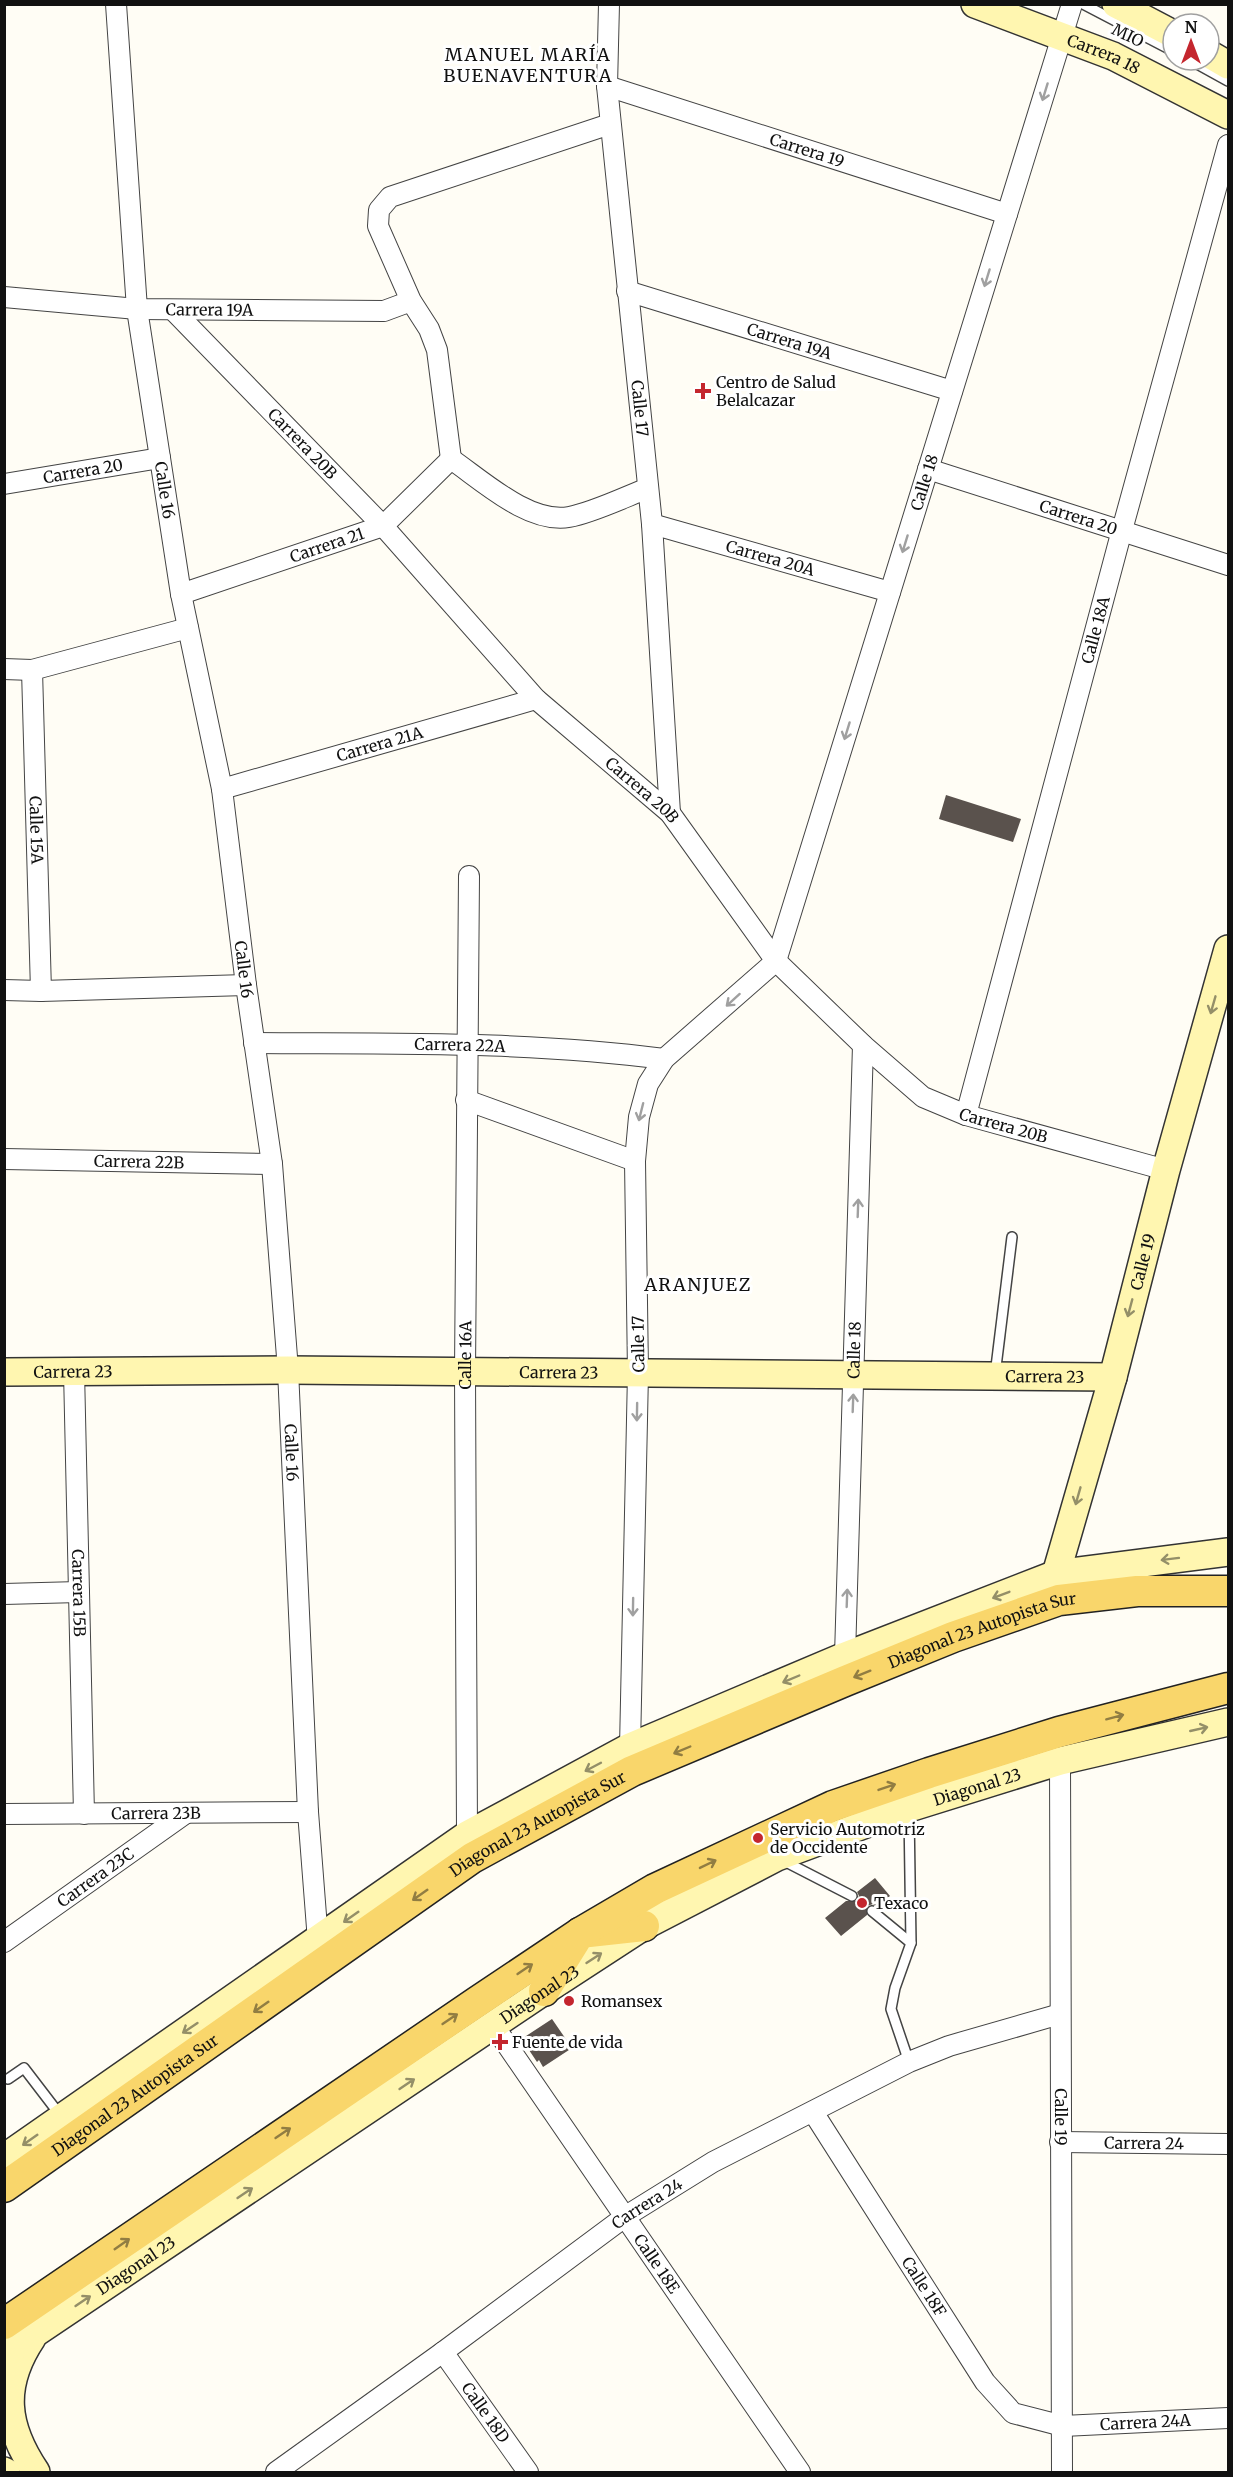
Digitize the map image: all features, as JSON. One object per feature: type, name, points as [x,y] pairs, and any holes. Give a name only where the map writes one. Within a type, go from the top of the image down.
[{"type":"main road","name":"Diagonal 23 Autopista Sur","points":[[4,2187],[472,1858],[632,1771],[953,1637],[1058,1587],[1137,1591],[1228,1591]]},
{"type":"main road","points":[[4,2324],[580,1933],[655,1889],[833,1806],[929,1773],[1059,1746],[1228,1688]]},
{"type":"main road","points":[[580,1933],[644,1926]]},
{"type":"main road","points":[[544,1991],[580,1933]]},
{"type":"street","name":"Calle 16","points":[[116,4],[137,309],[181,594],[222,789],[246,985],[272,1164],[288,1370],[308,1812],[318,1941]]},
{"type":"street","name":"Calle 17","points":[[609,4],[607,86],[648,488],[670,813]]},
{"type":"street","name":"Carrera 18","points":[[975,4],[1065,27],[1113,56],[1228,115]]},
{"type":"street","name":"Calle 18","points":[[776,961],[1072,4]]},
{"type":"street","points":[[1116,4],[1161,28]]},
{"type":"street","name":"Carrera 19","points":[[607,86],[1007,214]]},
{"type":"street","points":[[610,124],[390,197],[379,210],[378,226],[411,300],[429,329],[437,350],[451,459],[528,512],[548,518],[570,517],[648,488]]},
{"type":"street","name":"Calle 18A","points":[[966,1115],[1122,530],[1228,145]]},
{"type":"street","name":"Carrera 19A","points":[[627,291],[952,391]]},
{"type":"street","name":"Carrera 19A","points":[[4,297],[173,310],[384,311],[411,300]]},
{"type":"street","name":"Carrera 20B","points":[[173,310],[384,526],[536,699],[670,813],[776,961],[863,1045],[923,1097],[966,1115],[1166,1170]]},
{"type":"street","name":"Carrera 20","points":[[4,484],[160,458]]},
{"type":"street","name":"Carrera 21","points":[[181,594],[384,526],[451,459]]},
{"type":"street","name":"Carrera 20","points":[[928,469],[1228,565]]},
{"type":"street","name":"Carrera 20A","points":[[651,524],[890,592]]},
{"type":"street","points":[[4,669],[32,670],[188,628]]},
{"type":"street","name":"Calle 15A","points":[[32,670],[41,992]]},
{"type":"street","name":"Carrera 21A","points":[[222,789],[536,699]]},
{"type":"street","name":"Calle 16A","points":[[467,1835],[465,1372],[469,876]]},
{"type":"street","name":"Calle 19","points":[[1058,1587],[1166,1170],[1228,949]]},
{"type":"street","name":"Calle 17","points":[[630,1747],[638,1373],[634,1161],[639,1117],[648,1084],[664,1059],[776,961]]},
{"type":"street","points":[[4,990],[41,992],[246,985]]},
{"type":"street","name":"Carrera 22A","points":[[254,1043],[467,1045],[612,1052],[664,1059]]},
{"type":"street","name":"Calle 18","points":[[844,1656],[863,1045]]},
{"type":"street","points":[[466,1100],[634,1161]]},
{"type":"street","name":"Carrera 22B","points":[[4,1159],[272,1164]]},
{"type":"street","name":"Carrera 23","points":[[4,1372],[288,1370],[1113,1377]]},
{"type":"street","name":"Carrera 15B","points":[[74,1371],[84,1814]]},
{"type":"street","points":[[4,2158],[467,1835],[630,1747],[844,1656],[1058,1587],[1228,1552]]},
{"type":"street","points":[[4,1594],[79,1592]]},
{"type":"street","points":[[1059,1746],[1228,1722]]},
{"type":"street","name":"Calle 19","points":[[1059,1746],[1062,2472]]},
{"type":"street","name":"Diagonal 23","points":[[4,2354],[644,1926],[777,1857],[909,1808],[1059,1746]]},
{"type":"street","name":"Carrera 23B","points":[[4,1814],[308,1812]]},
{"type":"street","name":"Carrera 23C","points":[[4,1942],[186,1813]]},
{"type":"street","name":"Carrera 24","points":[[282,2471],[626,2216],[713,2162],[909,2062],[949,2046],[1060,2014]]},
{"type":"street","name":"Calle 18E","points":[[494,2026],[800,2472]]},
{"type":"street","name":"Calle 18F","points":[[813,2112],[985,2382],[1013,2413],[1063,2426]]},
{"type":"street","name":"Carrera 24","points":[[1060,2142],[1228,2144]]},
{"type":"street","points":[[34,2334],[17,2363],[11,2386],[10,2408],[15,2436],[36,2472]]},
{"type":"street","name":"Calle 18D","points":[[443,2352],[528,2472]]},
{"type":"street","name":"Carrera 24A","points":[[1063,2426],[1228,2418]]},
{"type":"lane","name":"MIO","points":[[1083,4],[1161,45]]},
{"type":"lane","points":[[1212,72],[1228,81]]},
{"type":"lane","points":[[1169,73],[1228,106]]},
{"type":"lane","points":[[994,1375],[1012,1237]]},
{"type":"lane","points":[[909,1808],[911,1943],[895,1988],[891,2009],[909,2062]]},
{"type":"lane","points":[[777,1857],[852,1896]]},
{"type":"lane","points":[[872,1911],[911,1943]]},
{"type":"lane","points":[[8,2079],[24,2068],[62,2117]]},
{"type":"building","points":[[946,795],[1021,819],[1013,842],[939,819]]},
{"type":"building","name":"Texaco","points":[[875,1878],[890,1896],[877,1906],[873,1904],[867,1906],[867,1915],[841,1936],[825,1918],[846,1901],[856,1901],[859,1896],[857,1892]]},
{"type":"building","points":[[552,2019],[572,2048],[543,2067],[539,2060],[537,2062],[523,2038]]},
{"type":"place","name":"Centro de Salud Belalcazar","points":[[703,391]]},
{"type":"place","name":"Servicio Automotriz de Occidente","points":[[758,1838]]},
{"type":"place","name":"Texaco","points":[[862,1903]]},
{"type":"place","name":"Romansex","points":[[569,2001]]},
{"type":"place","name":"Fuente de vida","points":[[500,2042]]},
{"type":"district","name":"MANUEL MARÍA BUENAVENTURA","points":[[528,64]]},
{"type":"district","name":"ARANJUEZ","points":[[698,1284]]}]
